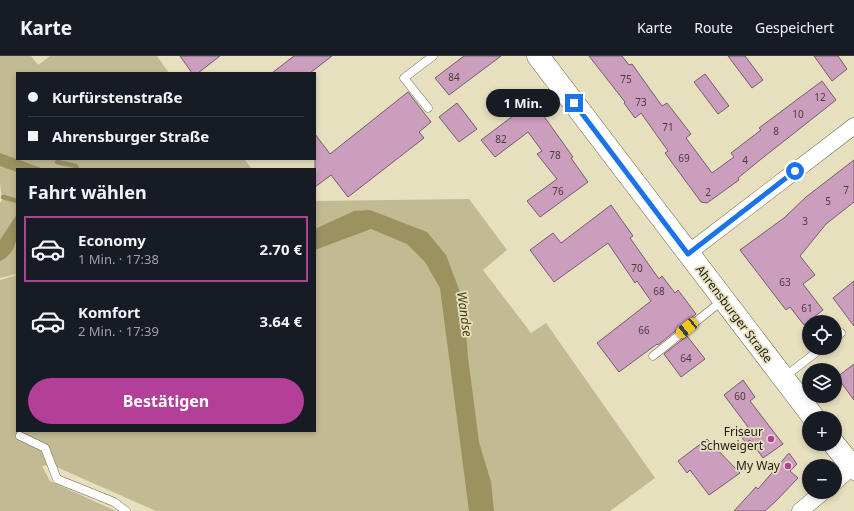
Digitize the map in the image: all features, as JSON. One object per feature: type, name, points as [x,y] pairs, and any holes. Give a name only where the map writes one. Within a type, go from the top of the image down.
[{"type":"main road","name":"Ahrensburger Straße","points":[[538,56],[809,411]]},
{"type":"main road","points":[[840,451],[853,468]]},
{"type":"street","points":[[688,254],[854,126]]},
{"type":"street","points":[[842,477],[853,468]]},
{"type":"street","points":[[800,511],[815,499]]},
{"type":"lane","points":[[428,108],[404,78],[433,56]]},
{"type":"lane","points":[[653,356],[724,300]]},
{"type":"lane","points":[[783,378],[813,355]]},
{"type":"lane","points":[[20,436],[46,448],[56,479],[114,502],[126,511]]},
{"type":"shaded area","points":[[0,56],[31,56],[38,65],[50,56],[157,56],[168,72],[16,72],[16,160],[245,160],[251,168],[16,168],[16,274],[0,278],[0,203],[2,200],[0,183]]},
{"type":"shaded area","points":[[0,153],[41,168],[16,168],[16,172],[0,166]]},
{"type":"shaded area","points":[[469,199],[507,250],[483,270],[531,333],[546,323],[655,478],[610,511],[156,511],[52,465],[42,466],[50,481],[116,511],[0,511],[0,280],[16,275],[16,432],[316,432],[316,201]]},
{"type":"shaded area","points":[[370,210],[427,232],[446,255],[463,300],[468,357],[479,442],[491,482],[494,511],[469,511],[440,288],[425,262],[407,244],[371,229],[316,250],[316,229],[354,211]]},
{"type":"shaded area","points":[[16,216],[16,241],[14,247],[6,257],[0,261],[0,240]]},
{"type":"building","points":[[180,56],[220,56],[199,72],[191,72]]},
{"type":"building","points":[[294,56],[332,56],[311,72],[273,72]]},
{"type":"building","points":[[464,56],[501,56],[449,95],[435,78]]},
{"type":"building","points":[[589,56],[622,56],[629,65],[632,64],[662,106],[667,103],[691,134],[686,138],[712,173],[734,157],[731,153],[761,130],[759,128],[822,81],[836,100],[738,178],[739,180],[707,203],[701,202],[665,153],[668,151],[641,113],[635,118],[624,103],[625,102]]},
{"type":"building","points":[[728,56],[745,56],[763,80],[752,88]]},
{"type":"building","points":[[814,56],[838,56],[847,69],[832,81]]},
{"type":"building","points":[[705,74],[729,106],[718,114],[694,82]]},
{"type":"building","points":[[408,92],[431,122],[419,132],[424,138],[348,197],[331,175],[316,186],[316,135],[330,154]]},
{"type":"building","points":[[533,101],[573,157],[571,158],[588,182],[540,217],[527,201],[557,179],[537,154],[542,151],[528,132],[495,157],[481,140]]},
{"type":"building","points":[[457,103],[477,129],[459,142],[439,117]]},
{"type":"building","points":[[854,160],[854,202],[826,224],[800,256],[815,275],[803,284],[823,310],[817,315],[802,315],[802,322],[790,307],[786,310],[740,250],[784,218],[806,197]]},
{"type":"building","points":[[611,205],[633,236],[630,238],[659,279],[662,276],[675,293],[678,290],[696,314],[658,345],[657,344],[619,372],[597,343],[651,301],[637,281],[635,283],[608,243],[554,282],[530,250],[553,233],[561,243]]},
{"type":"building","points":[[854,281],[854,326],[833,298]]},
{"type":"building","points":[[687,336],[705,359],[681,377],[664,354]]},
{"type":"building","points":[[854,364],[854,400],[842,384],[842,373]]},
{"type":"building","points":[[743,380],[755,397],[750,401],[783,444],[763,458],[750,440],[746,443],[739,434],[748,427],[724,395]]},
{"type":"building","points":[[707,439],[740,473],[709,495],[690,470],[687,473],[678,461]]},
{"type":"building","points":[[789,453],[797,464],[790,471],[798,478],[765,511],[734,511],[756,487],[758,489]]},
{"type":"waterway","points":[[57,162],[76,166],[77,168]]},
{"type":"waterway","points":[[3,197],[16,201]]},
{"type":"place","name":"Friseur Schweigert","points":[[771,439]]},
{"type":"place","name":"My Way","points":[[788,466]]},
{"type":"route","points":[[574,103],[688,254],[795,171]]},
{"type":"water label","name":"Wandse","points":[[465,314]]}]
